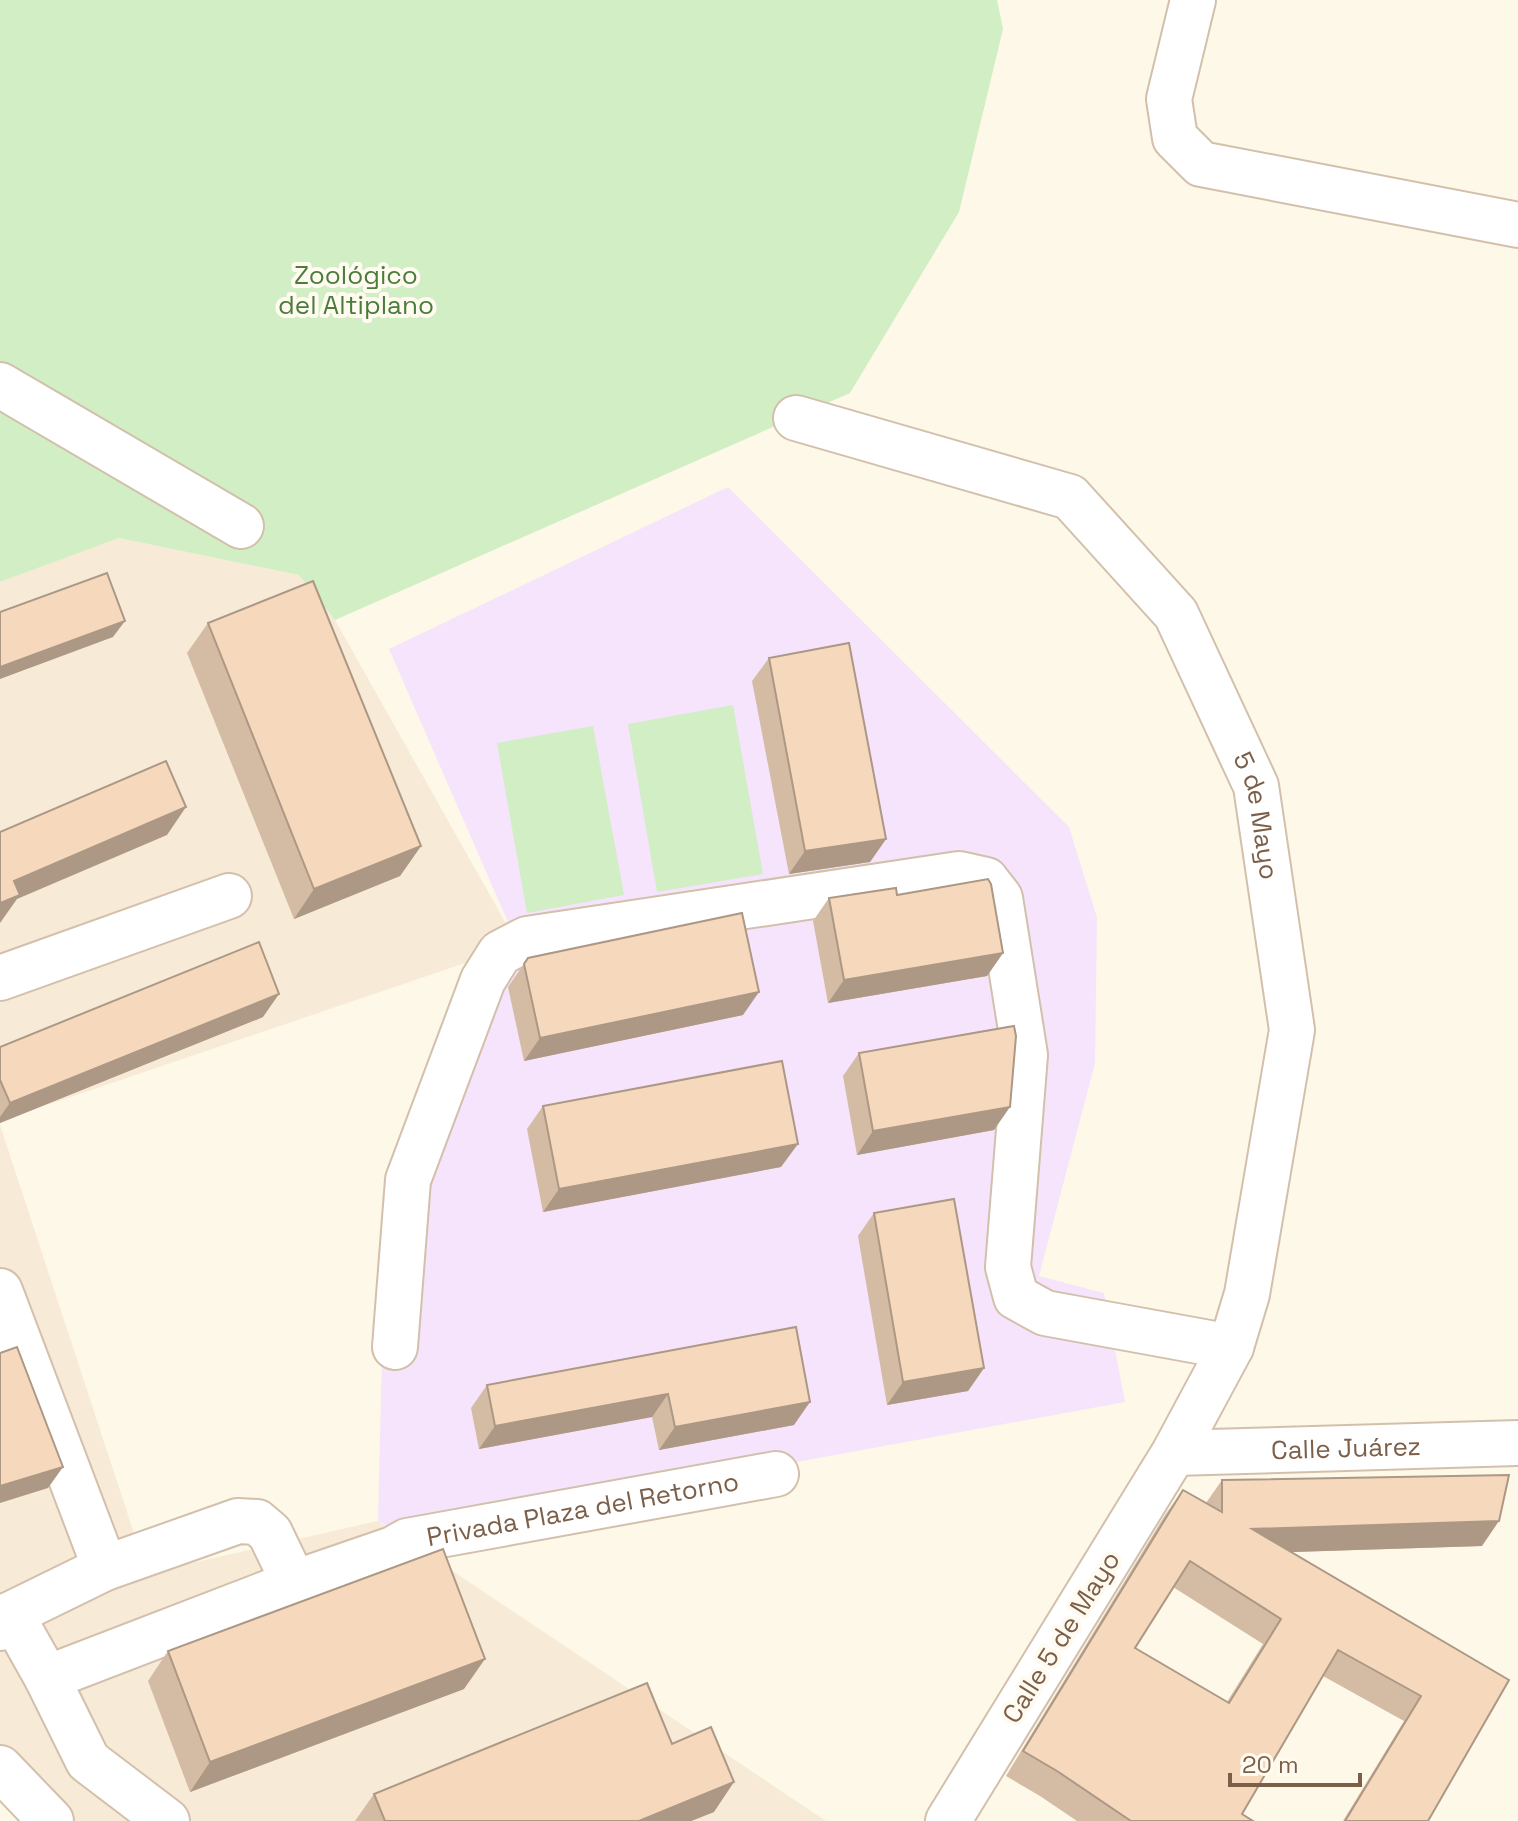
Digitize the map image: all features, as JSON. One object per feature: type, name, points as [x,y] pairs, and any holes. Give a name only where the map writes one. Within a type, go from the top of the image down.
[{"type":"street","points":[[1193,0],[1169,99],[1175,138],[1201,164],[1518,225]]},
{"type":"street","points":[[0,385],[241,526]]},
{"type":"street","name":"5 de Mayo","points":[[796,418],[1070,497],[1176,614],[1256,786],[1292,1030],[1247,1294],[1231,1347],[1174,1453]]},
{"type":"street","points":[[395,1347],[408,1180],[483,980],[500,953],[527,939],[959,874],[986,880],[1000,898],[1025,1055],[1008,1267],[1016,1297],[1045,1313],[1231,1347]]},
{"type":"street","points":[[0,978],[229,896]]},
{"type":"street","points":[[0,1291],[105,1568]]},
{"type":"street","name":"Calle Juárez","points":[[1174,1453],[1518,1443]]},
{"type":"street","name":"Calle 5 de Mayo","points":[[948,1821],[1174,1453]]},
{"type":"street","name":"Privada Plaza del Retorno","points":[[47,1678],[294,1583],[393,1549],[407,1541],[776,1474]]},
{"type":"street","points":[[167,1821],[88,1761],[47,1678],[5,1621],[105,1568],[238,1521],[257,1522],[270,1533],[294,1583]]},
{"type":"street","points":[[0,1768],[48,1820]]},
{"type":"shaded area","points":[[728,487],[1069,827],[1097,918],[1095,1063],[1039,1276],[1104,1293],[1125,1402],[402,1534],[378,1521],[385,1226],[518,945],[389,649]]},
{"type":"shaded area","points":[[119,538],[299,575],[335,620],[518,945],[0,1121],[0,582]]},
{"type":"shaded area","points":[[0,1125],[147,1573],[378,1521],[826,1821],[64,1821],[0,1753]]},
{"type":"green space","name":"Zoológico del Altiplano","points":[[0,0],[997,0],[1003,29],[959,212],[850,393],[335,620],[299,575],[119,538],[0,582]]},
{"type":"green space","points":[[733,705],[763,874],[657,892],[628,724]]},
{"type":"green space","points":[[593,726],[624,895],[527,913],[497,743]]},
{"type":"building","points":[[107,573],[125,621],[0,667],[0,612]]},
{"type":"building","points":[[313,581],[421,846],[314,889],[208,623]]},
{"type":"building","points":[[849,643],[886,839],[805,851],[769,658]]},
{"type":"building","points":[[166,761],[186,807],[14,881],[20,895],[0,903],[0,832]]},
{"type":"building","points":[[988,879],[1003,953],[844,980],[829,898],[896,888],[897,895]]},
{"type":"building","points":[[742,913],[759,992],[540,1038],[524,964],[528,958]]},
{"type":"building","points":[[259,942],[279,994],[10,1103],[0,1080],[0,1047]]},
{"type":"building","points":[[1014,1026],[1016,1036],[1010,1107],[873,1131],[859,1053]]},
{"type":"building","points":[[782,1061],[798,1144],[559,1189],[543,1106]]},
{"type":"building","points":[[954,1199],[984,1368],[903,1382],[874,1213]]},
{"type":"building","points":[[796,1327],[810,1402],[675,1427],[668,1394],[495,1426],[487,1385]]},
{"type":"building","points":[[17,1347],[63,1467],[0,1486],[0,1353]]},
{"type":"building","points":[[1509,1475],[1499,1521],[1252,1529],[1509,1680],[1428,1821],[1345,1821],[1421,1696],[1338,1650],[1242,1814],[1253,1821],[1131,1821],[1023,1751],[1183,1490],[1222,1512],[1222,1480]],"holes":[[[1190,1561],[1281,1619],[1229,1703],[1135,1648]]]},
{"type":"building","points":[[443,1549],[485,1659],[210,1762],[168,1651]]},
{"type":"building","points":[[647,1683],[672,1744],[711,1727],[734,1782],[639,1821],[385,1821],[374,1794]]}]
